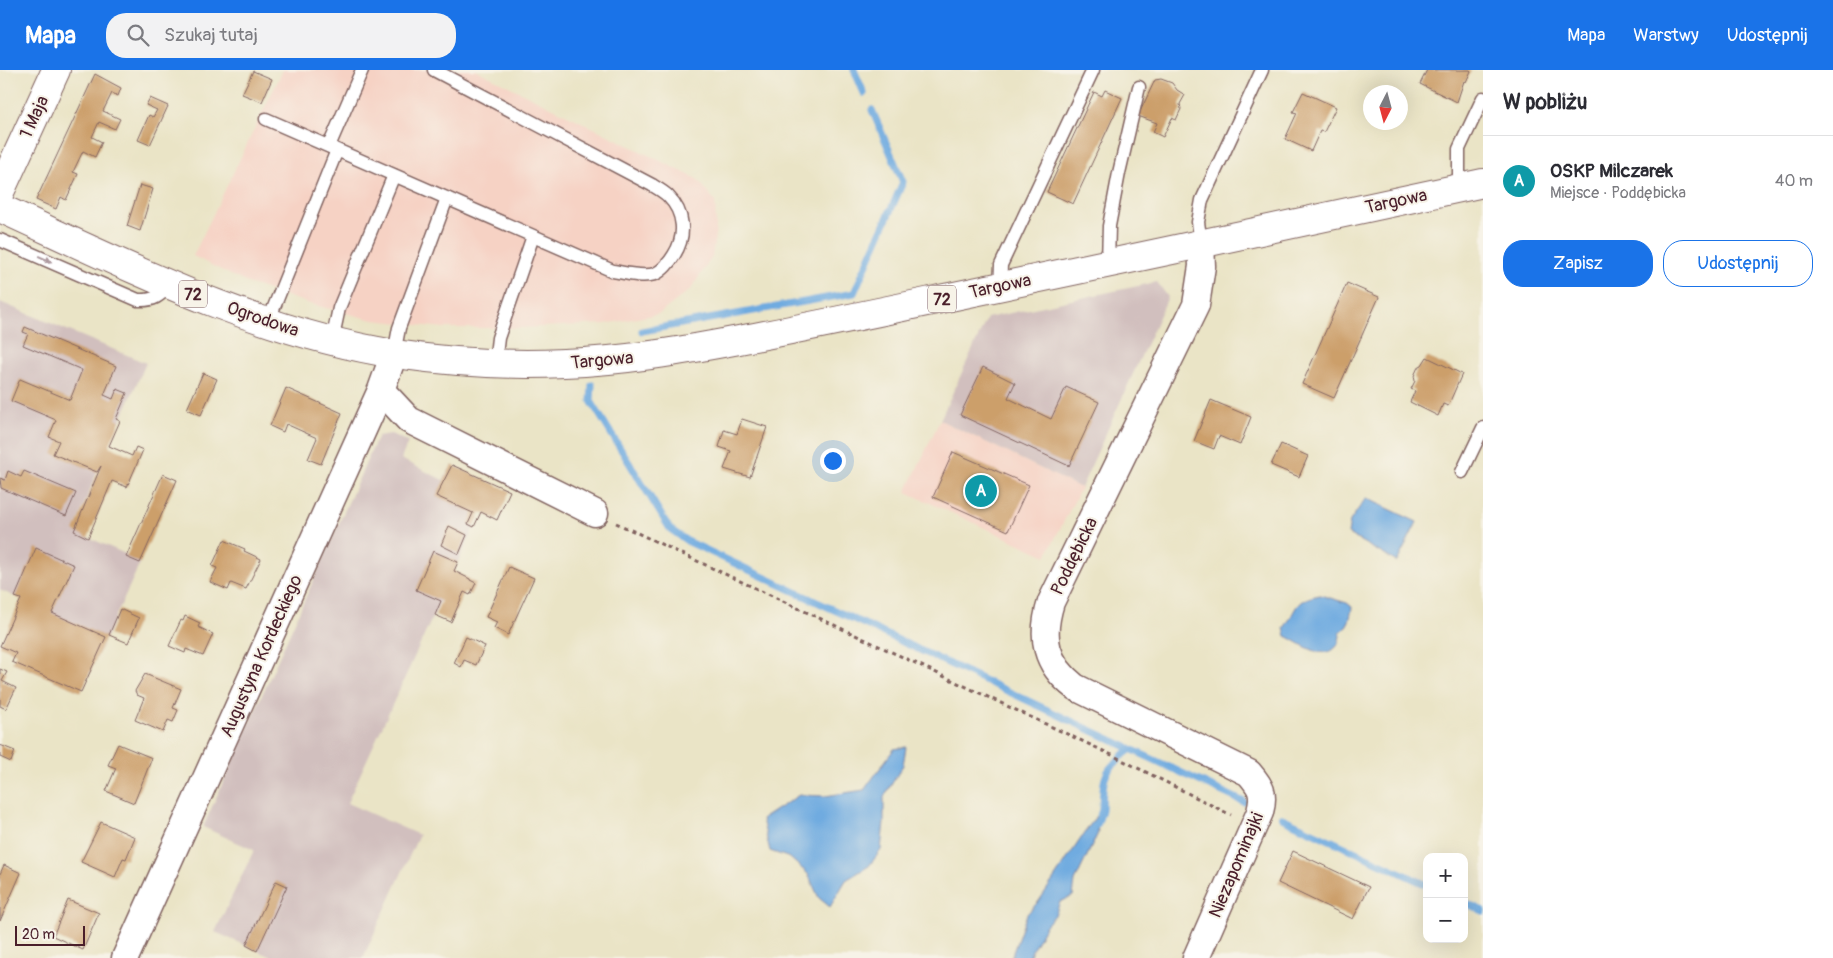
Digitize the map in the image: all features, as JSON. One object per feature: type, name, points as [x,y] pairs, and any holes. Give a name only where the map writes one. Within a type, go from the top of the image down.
[{"type":"main road","name":"1 Maja","points":[[0,192],[56,70]]},
{"type":"main road","name":"Targowa","points":[[394,354],[454,361],[565,363],[670,353],[809,327],[1471,186]]},
{"type":"main road","name":"Ogrodowa","points":[[0,208],[170,285],[268,322],[332,341],[394,354]]},
{"type":"street","name":"Poddębicka","points":[[1201,243],[1202,266],[1196,304],[1051,602],[1046,618],[1046,649],[1062,677],[1075,687],[1249,773]]},
{"type":"street","name":"Augustyna Kordeckiego","points":[[125,958],[381,390],[394,354]]},
{"type":"street","points":[[381,390],[409,420],[595,513]]},
{"type":"street","name":"Niezapominajki","points":[[1196,958],[1254,826],[1263,801],[1258,783],[1249,773]]},
{"type":"lane","points":[[268,322],[362,70]]},
{"type":"lane","points":[[266,119],[613,271],[634,275],[655,274],[671,262],[681,245],[684,227],[679,211],[669,196],[652,185],[434,70]]},
{"type":"lane","points":[[1000,287],[1001,266],[1093,70]]},
{"type":"lane","points":[[1201,243],[1198,222],[1202,200],[1262,70]]},
{"type":"lane","points":[[1108,263],[1111,217],[1139,87]]},
{"type":"lane","points":[[1471,186],[1459,149],[1483,98]]},
{"type":"lane","points":[[332,341],[339,308],[394,175]]},
{"type":"lane","points":[[394,354],[399,328],[447,198]]},
{"type":"lane","points":[[495,363],[498,338],[533,236]]},
{"type":"lane","points":[[0,240],[138,300],[161,296],[170,285]]},
{"type":"lane","points":[[1462,472],[1483,428]]},
{"type":"path","points":[[595,513],[1114,756],[1254,826]]},
{"type":"shaded area","points":[[283,70],[476,70],[697,179],[715,201],[716,228],[712,257],[691,289],[659,314],[605,324],[519,328],[444,328],[373,320],[310,304],[245,282],[193,256]]},
{"type":"shaded area","points":[[1157,282],[1168,297],[1081,488],[940,420],[987,318]]},
{"type":"shaded area","points":[[0,302],[146,363],[97,472],[74,531],[141,561],[81,692],[12,662],[37,607],[0,590]]},
{"type":"shaded area","points":[[940,420],[1081,488],[1046,556],[906,492]]},
{"type":"shaded area","points":[[391,434],[408,442],[401,459],[443,480],[452,465],[494,484],[347,803],[419,835],[363,958],[274,958],[215,932],[254,850],[203,827],[378,436]]},
{"type":"water","points":[[1366,498],[1417,522],[1397,562],[1348,534],[1350,521]]},
{"type":"water","points":[[1320,595],[1347,603],[1352,607],[1349,620],[1341,632],[1336,647],[1331,651],[1325,652],[1318,652],[1286,636],[1284,628],[1300,602]]},
{"type":"water","points":[[906,747],[903,765],[884,797],[881,850],[869,866],[846,880],[830,907],[819,898],[808,874],[790,858],[770,851],[762,819],[799,795],[825,796],[864,790],[894,749]]},
{"type":"water","points":[[1096,816],[1098,833],[1075,881],[1073,896],[1060,902],[1055,915],[1046,925],[1028,958],[1011,958],[1027,914],[1039,901]]},
{"type":"building","points":[[1427,70],[1471,71],[1466,82],[1464,81],[1457,102],[1420,84]]},
{"type":"building","points":[[253,71],[272,79],[262,102],[242,94]]},
{"type":"building","points":[[95,74],[121,88],[118,96],[112,93],[103,111],[120,119],[115,129],[99,122],[92,137],[102,142],[95,157],[83,151],[73,172],[78,174],[66,200],[61,197],[56,209],[36,200]]},
{"type":"building","points":[[1161,79],[1172,83],[1177,90],[1185,95],[1180,104],[1181,109],[1176,120],[1172,118],[1163,137],[1153,132],[1157,123],[1138,116],[1155,80]]},
{"type":"building","points":[[1105,90],[1122,98],[1073,204],[1047,192],[1094,92],[1102,96]]},
{"type":"building","points":[[1303,92],[1336,107],[1324,132],[1320,131],[1311,151],[1285,139],[1297,113],[1293,112]]},
{"type":"building","points":[[150,98],[168,106],[150,145],[138,140],[149,115],[153,117],[157,110],[146,105]]},
{"type":"building","points":[[140,185],[153,189],[140,231],[127,226]]},
{"type":"building","points":[[1347,283],[1379,297],[1334,398],[1302,384]]},
{"type":"building","points":[[25,327],[116,366],[104,395],[113,399],[117,389],[127,393],[116,419],[120,421],[109,446],[132,456],[136,447],[143,450],[127,487],[112,481],[88,538],[74,531],[101,466],[97,472],[53,454],[59,441],[49,437],[56,420],[11,401],[20,379],[70,400],[82,370],[23,345],[28,334],[23,332]]},
{"type":"building","points":[[1427,357],[1462,374],[1448,406],[1443,404],[1438,416],[1410,402],[1415,391],[1411,389],[1415,381],[1414,376],[1418,367],[1422,365]]},
{"type":"building","points":[[983,367],[1015,383],[1008,398],[1051,419],[1066,387],[1099,402],[1069,466],[960,415]]},
{"type":"building","points":[[203,373],[217,379],[201,415],[187,409]]},
{"type":"building","points":[[286,388],[342,413],[321,464],[308,459],[317,438],[286,424],[283,432],[270,426]]},
{"type":"building","points":[[1211,400],[1251,417],[1240,445],[1219,436],[1214,449],[1194,441]]},
{"type":"building","points":[[742,419],[767,427],[750,477],[724,469],[731,451],[719,447],[724,430],[737,434]]},
{"type":"building","points":[[1281,444],[1308,456],[1299,477],[1271,465]]},
{"type":"building","points":[[953,452],[1029,485],[1008,531],[933,497]]},
{"type":"building","points":[[452,465],[510,491],[497,520],[481,512],[474,527],[468,524],[473,513],[436,496]]},
{"type":"building","points":[[8,471],[21,477],[24,471],[76,493],[66,516],[1,488],[0,478],[5,480]]},
{"type":"building","points":[[163,474],[177,480],[140,563],[126,557]]},
{"type":"building","points":[[449,526],[467,535],[459,554],[441,545]]},
{"type":"building","points":[[224,540],[245,549],[244,551],[261,559],[246,589],[231,583],[228,590],[210,582],[217,568],[212,566]]},
{"type":"building","points":[[36,548],[74,565],[52,613],[106,637],[81,692],[12,662],[16,653],[0,646],[21,599],[15,597]]},
{"type":"building","points":[[433,551],[458,562],[454,571],[476,583],[470,595],[464,592],[451,622],[435,615],[441,601],[416,590]]},
{"type":"building","points":[[509,567],[534,578],[508,635],[494,628],[497,622],[486,617]]},
{"type":"building","points":[[120,609],[139,618],[128,643],[109,635]]},
{"type":"building","points":[[185,616],[200,623],[198,627],[213,634],[203,656],[186,649],[185,653],[169,646],[181,620],[183,621]]},
{"type":"building","points":[[466,637],[485,646],[476,665],[464,660],[461,667],[454,663]]},
{"type":"building","points":[[0,669],[7,672],[2,681],[16,688],[6,709],[0,706]]},
{"type":"building","points":[[145,674],[181,689],[173,708],[178,710],[173,722],[168,720],[163,732],[135,720],[144,698],[137,695],[135,691]]},
{"type":"building","points":[[118,744],[152,758],[134,803],[106,791],[116,768],[108,765]]},
{"type":"building","points":[[0,745],[15,751],[11,762],[0,757]]},
{"type":"building","points":[[101,822],[135,837],[126,859],[123,858],[115,877],[81,862]]},
{"type":"building","points":[[1293,851],[1369,887],[1353,919],[1278,883]]},
{"type":"building","points":[[4,865],[21,873],[0,921],[0,874]]},
{"type":"building","points":[[276,881],[287,886],[257,951],[246,945]]},
{"type":"building","points":[[68,900],[99,913],[83,950],[53,936]]},
{"type":"waterway","points":[[854,70],[864,93]]},
{"type":"waterway","points":[[642,331],[854,293],[903,182],[872,110]]},
{"type":"waterway","points":[[592,385],[591,401],[670,529],[687,541],[1244,802]]},
{"type":"waterway","points":[[1122,756],[1131,749]]},
{"type":"waterway","points":[[1097,825],[1102,809],[1104,782],[1108,771],[1118,761]]},
{"type":"waterway","points":[[1282,818],[1423,883]]},
{"type":"waterway","points":[[1468,904],[1483,911]]},
{"type":"place","name":"OSKP Milczarek","points":[[981,491]]}]
